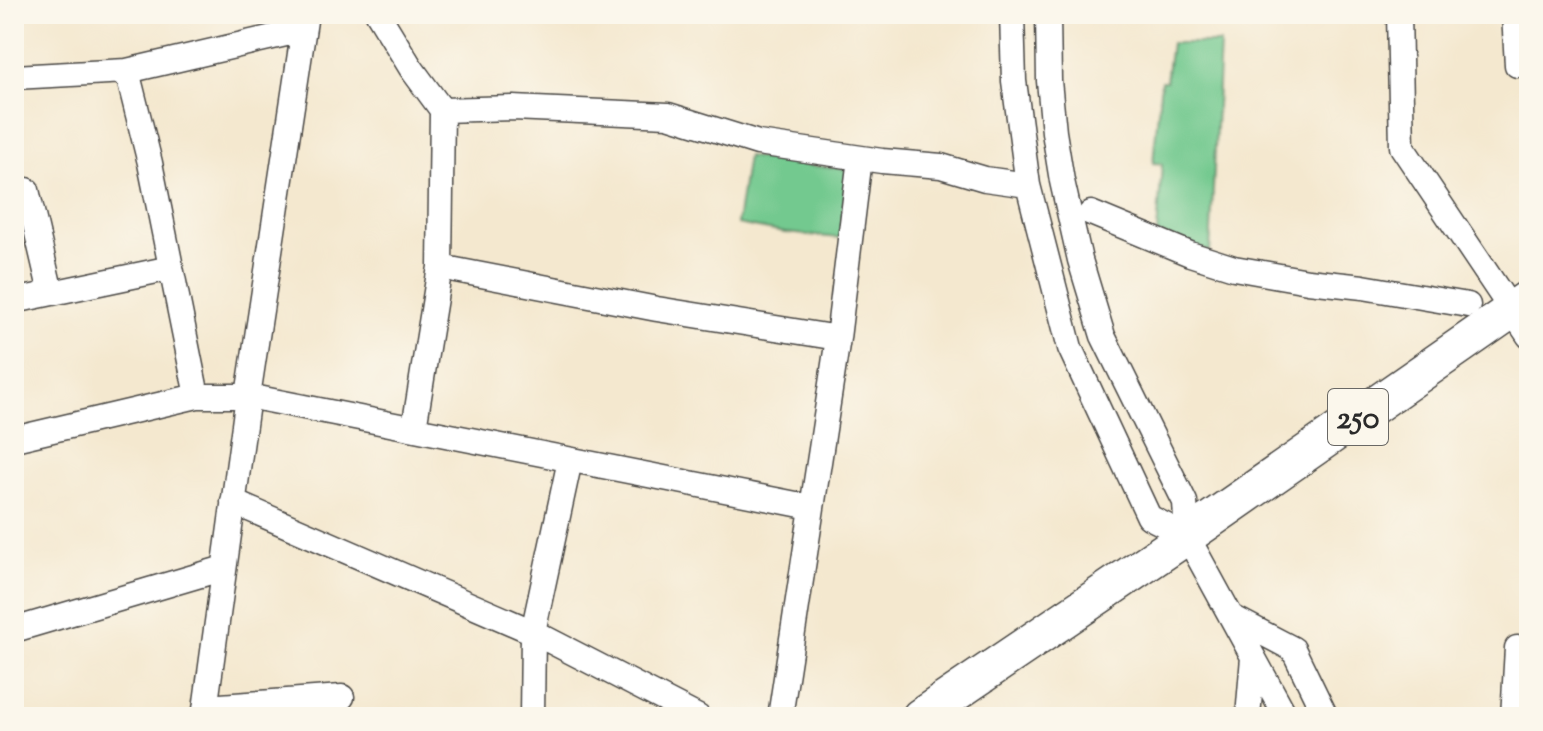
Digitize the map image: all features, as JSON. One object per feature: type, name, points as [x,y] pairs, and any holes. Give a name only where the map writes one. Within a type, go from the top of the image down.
[{"type":"highway","name":"250","points":[[920,717],[1187,536],[1523,315]]},
{"type":"street","points":[[378,14],[411,68],[442,110],[440,267],[414,428]]},
{"type":"street","points":[[1012,14],[1014,81],[1028,185],[1070,348],[1149,517],[1187,536]]},
{"type":"street","points":[[1048,14],[1049,81],[1062,181],[1080,260],[1103,336],[1185,502],[1187,536],[1286,717]]},
{"type":"street","points":[[1399,14],[1402,147],[1523,315]]},
{"type":"street","points":[[1514,14],[1517,65]]},
{"type":"street","points":[[14,77],[127,71],[305,22],[248,396],[205,712],[342,697]]},
{"type":"street","points":[[127,71],[150,163],[197,396]]},
{"type":"street","points":[[442,110],[513,108],[668,115],[758,143],[941,166],[985,179],[1028,185]]},
{"type":"street","points":[[780,717],[838,338],[860,158]]},
{"type":"street","points":[[27,190],[51,293]]},
{"type":"street","points":[[1091,213],[1190,254],[1234,268],[1468,305]]},
{"type":"street","points":[[440,267],[657,309],[838,338]]},
{"type":"street","points":[[14,301],[171,268]]},
{"type":"street","points":[[14,439],[197,396],[248,396],[811,507]]},
{"type":"street","points":[[532,717],[533,632],[570,460]]},
{"type":"street","points":[[233,502],[533,632],[698,717]]},
{"type":"street","points":[[14,630],[224,568]]},
{"type":"street","points":[[1232,617],[1293,649],[1326,717]]},
{"type":"street","points":[[1513,717],[1517,648],[1529,648]]},
{"type":"street","points":[[1248,717],[1253,657]]},
{"type":"green space","points":[[1171,43],[1220,43],[1210,252],[1157,233],[1162,164],[1153,163],[1161,81],[1166,81]]},
{"type":"green space","points":[[747,156],[848,169],[840,238],[785,233],[737,224]]}]
